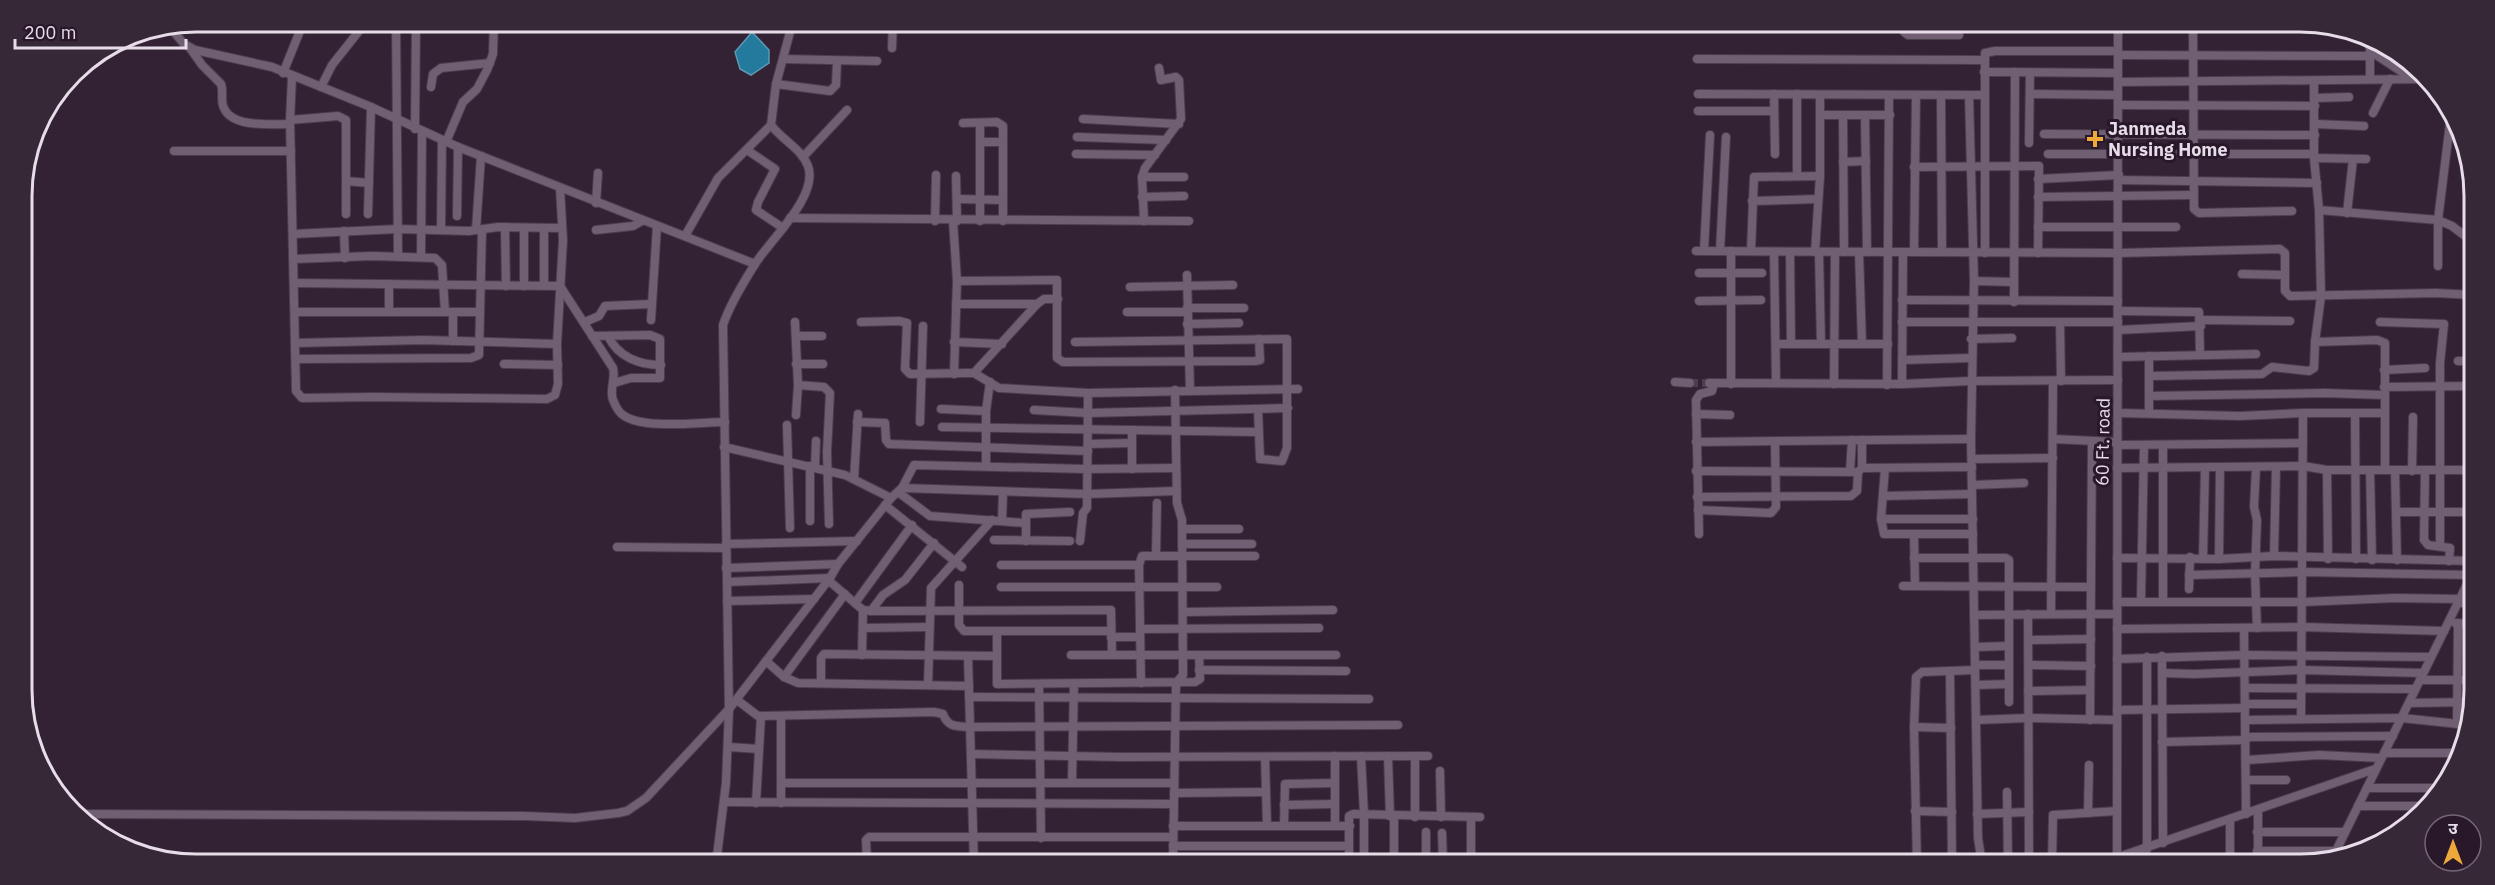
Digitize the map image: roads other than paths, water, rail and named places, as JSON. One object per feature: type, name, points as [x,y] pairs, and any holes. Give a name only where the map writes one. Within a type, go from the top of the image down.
[{"type":"street","points":[[283,73],[300,32]]},
{"type":"street","points":[[321,87],[332,65],[358,32]]},
{"type":"street","points":[[396,32],[398,256]]},
{"type":"street","points":[[416,32],[421,256]]},
{"type":"street","points":[[441,229],[444,141],[459,111],[467,98],[477,89],[490,63],[493,32]]},
{"type":"street","points":[[685,236],[718,178],[771,125],[776,84],[790,32]]},
{"type":"street","points":[[892,48],[893,32]]},
{"type":"street","points":[[1904,32],[1908,35],[1959,35]]},
{"type":"street","name":"60 Ft. road","points":[[2117,853],[2118,32]]},
{"type":"street","points":[[2193,32],[2194,209],[2199,213],[2292,211]]},
{"type":"street","points":[[175,33],[202,65],[222,84],[224,108],[228,114],[249,124],[338,116],[346,120],[346,214]]},
{"type":"street","points":[[2370,47],[2370,79]]},
{"type":"street","points":[[189,48],[263,64],[370,106],[458,147],[755,264]]},
{"type":"street","points":[[1985,253],[1984,60],[1985,53],[1988,51],[2194,54],[2370,53],[2412,78]]},
{"type":"street","points":[[783,59],[877,61]]},
{"type":"street","points":[[1697,59],[1984,60]]},
{"type":"street","points":[[776,84],[830,91],[836,85],[837,61]]},
{"type":"street","points":[[431,87],[433,74],[441,68],[490,63]]},
{"type":"street","points":[[1144,221],[1142,177],[1155,155],[1179,124],[1181,113],[1179,80],[1176,77],[1161,80],[1159,68]]},
{"type":"street","points":[[1984,72],[2118,73]]},
{"type":"street","points":[[2014,302],[2015,72]]},
{"type":"street","points":[[2029,143],[2030,73]]},
{"type":"street","points":[[292,77],[290,122],[296,391],[298,396],[308,399],[373,397],[547,399],[555,395],[563,240],[560,188]]},
{"type":"street","points":[[2118,82],[2412,78]]},
{"type":"street","points":[[2373,113],[2390,79]]},
{"type":"street","points":[[2150,376],[2262,374],[2275,367],[2309,371],[2314,368],[2322,263],[2314,156],[2314,81]]},
{"type":"street","points":[[1698,94],[1984,95]]},
{"type":"street","points":[[1774,94],[1775,154]]},
{"type":"street","points":[[1797,94],[1797,176]]},
{"type":"street","points":[[2030,94],[2118,95]]},
{"type":"street","points":[[1820,95],[1817,252],[1821,344]]},
{"type":"street","points":[[1914,252],[1916,95]]},
{"type":"street","points":[[1969,95],[1974,281],[1970,358],[1971,439],[1977,814],[1981,853]]},
{"type":"street","points":[[1887,384],[1889,96]]},
{"type":"street","points":[[1941,96],[1942,252]]},
{"type":"street","points":[[2118,105],[2315,102],[2349,97]]},
{"type":"street","points":[[368,214],[370,106]]},
{"type":"street","points":[[803,157],[847,110]]},
{"type":"street","points":[[1698,111],[1774,111]]},
{"type":"street","points":[[1820,115],[1890,115]]},
{"type":"street","points":[[1834,384],[1843,115]]},
{"type":"street","points":[[1862,343],[1865,115]]},
{"type":"street","points":[[1083,119],[1179,124]]},
{"type":"street","points":[[963,123],[1001,123],[1004,221]]},
{"type":"street","points":[[980,123],[980,221]]},
{"type":"street","points":[[2315,124],[2364,126]]},
{"type":"street","points":[[717,854],[729,747],[723,325],[755,264],[790,218],[805,193],[810,179],[803,157],[771,125]]},
{"type":"street","points":[[2438,266],[2438,220],[2449,130]]},
{"type":"street","points":[[2044,134],[2315,135]]},
{"type":"street","points":[[1710,135],[1700,251],[2118,253],[2280,249],[2285,253],[2285,291],[2287,294],[2321,296],[2436,293],[2464,295]]},
{"type":"street","points":[[1077,137],[1166,141]]},
{"type":"street","points":[[1720,251],[1726,137]]},
{"type":"street","points":[[980,142],[1003,142]]},
{"type":"street","points":[[457,216],[458,147]]},
{"type":"street","points":[[747,150],[775,169],[756,210],[783,228]]},
{"type":"street","points":[[174,151],[291,151]]},
{"type":"street","points":[[2048,154],[2194,153],[2366,159]]},
{"type":"street","points":[[1076,154],[1155,155]]},
{"type":"street","points":[[297,359],[471,358],[479,355],[481,342],[479,230],[481,156]]},
{"type":"street","points":[[2347,213],[2353,159]]},
{"type":"street","points":[[1843,162],[1866,161]]},
{"type":"street","points":[[1914,167],[2038,166],[2038,253]]},
{"type":"street","points":[[596,202],[598,173]]},
{"type":"street","points":[[935,221],[936,176]]},
{"type":"street","points":[[954,374],[957,281],[956,176]]},
{"type":"street","points":[[1751,251],[1754,177],[1820,176]]},
{"type":"street","points":[[1142,177],[1184,177]]},
{"type":"street","points":[[2038,179],[2119,178],[2317,183]]},
{"type":"street","points":[[346,181],[369,183]]},
{"type":"street","points":[[2038,197],[2193,195]]},
{"type":"street","points":[[1142,197],[1184,196]]},
{"type":"street","points":[[957,199],[1003,200]]},
{"type":"street","points":[[1752,201],[1818,199]]},
{"type":"street","points":[[441,203],[458,204]]},
{"type":"street","points":[[2319,210],[2438,220],[2452,226],[2464,235]]},
{"type":"street","points":[[790,218],[935,221],[1189,221]]},
{"type":"street","points":[[596,230],[627,228],[642,221]]},
{"type":"street","points":[[651,320],[657,226]]},
{"type":"street","points":[[506,227],[506,286]]},
{"type":"street","points":[[2038,227],[2176,227]]},
{"type":"street","points":[[524,228],[524,286]]},
{"type":"street","points":[[544,228],[544,285]]},
{"type":"street","points":[[293,234],[398,229],[562,228]]},
{"type":"street","points":[[344,231],[345,258]]},
{"type":"street","points":[[1731,251],[1731,384]]},
{"type":"street","points":[[1774,252],[1776,382]]},
{"type":"street","points":[[1790,252],[1791,344]]},
{"type":"street","points":[[1902,384],[1903,252]]},
{"type":"street","points":[[294,259],[421,256],[439,260],[453,341]]},
{"type":"street","points":[[1699,273],[1762,273]]},
{"type":"street","points":[[2242,274],[2285,274]]},
{"type":"street","points":[[1187,275],[1190,390]]},
{"type":"street","points":[[957,281],[1057,280],[1057,358],[1060,361],[1260,360],[1259,339]]},
{"type":"street","points":[[1974,281],[2014,282]]},
{"type":"street","points":[[295,283],[560,286]]},
{"type":"street","points":[[388,284],[388,312]]},
{"type":"street","points":[[1130,287],[1233,285]]},
{"type":"street","points":[[560,286],[613,368],[614,383],[611,396],[620,414],[629,419],[651,423],[725,422]]},
{"type":"street","points":[[974,373],[1036,304],[1044,299],[1058,299]]},
{"type":"street","points":[[1699,301],[1761,300]]},
{"type":"street","points":[[1902,300],[2118,301]]},
{"type":"street","points":[[585,322],[594,320],[605,306],[610,304],[651,304]]},
{"type":"street","points":[[956,304],[1036,304]]},
{"type":"street","points":[[1127,312],[1244,308]]},
{"type":"street","points":[[2118,311],[2196,311],[2201,314],[2200,354]]},
{"type":"street","points":[[296,312],[480,312]]},
{"type":"street","points":[[861,322],[899,321],[907,323],[905,369],[910,374],[974,373],[1004,389],[1088,393],[1298,389]]},
{"type":"street","points":[[1902,322],[2060,322],[2118,326],[2290,321]]},
{"type":"street","points":[[795,322],[798,385],[796,415]]},
{"type":"street","points":[[2051,614],[2053,440],[2060,322]]},
{"type":"street","points":[[2380,322],[2444,324],[2440,349],[2440,545]]},
{"type":"street","points":[[1188,324],[1239,323]]},
{"type":"street","points":[[920,422],[923,326]]},
{"type":"street","points":[[592,336],[658,337],[661,375],[657,379],[631,378],[614,383]]},
{"type":"street","points":[[608,336],[618,350],[637,362],[661,364]]},
{"type":"street","points":[[796,336],[822,336]]},
{"type":"street","points":[[1971,339],[2012,338]]},
{"type":"street","points":[[1075,342],[1287,339],[1287,448],[1282,461],[1260,459],[1257,432],[1258,409]]},
{"type":"street","points":[[296,343],[453,341],[556,344]]},
{"type":"street","points":[[2315,342],[2382,341],[2385,348],[2385,470]]},
{"type":"street","points":[[954,342],[1002,344]]},
{"type":"street","points":[[1776,344],[1888,344]]},
{"type":"street","points":[[2118,357],[2256,354]]},
{"type":"street","points":[[2149,356],[2149,413]]},
{"type":"street","points":[[1902,360],[1970,358]]},
{"type":"street","points":[[2457,361],[2464,361]]},
{"type":"street","points":[[504,364],[558,365]]},
{"type":"street","points":[[796,364],[823,364]]},
{"type":"street","points":[[2384,370],[2425,368]]},
{"type":"street","points":[[1699,534],[1696,471],[1697,395],[1712,391],[1712,383],[1902,384],[2118,380]]},
{"type":"street","points":[[986,466],[986,411],[990,382]]},
{"type":"street","points":[[1675,382],[1690,383]]},
{"type":"street","points":[[798,385],[824,387],[830,393],[828,524]]},
{"type":"street","points":[[2149,396],[2325,393],[2464,386]]},
{"type":"street","points":[[1173,854],[1175,699],[1176,683],[1183,675],[1183,556],[1182,529],[1176,491],[1175,390]]},
{"type":"street","points":[[1080,541],[1083,513],[1087,508],[1088,393]]},
{"type":"street","points":[[1034,410],[1088,412],[1288,408]]},
{"type":"street","points":[[941,409],[986,411]]},
{"type":"street","points":[[2118,413],[2240,416],[2303,412],[2385,413]]},
{"type":"street","points":[[2301,719],[2303,412]]},
{"type":"street","points":[[2355,413],[2356,559]]},
{"type":"street","points":[[1696,414],[1730,415]]},
{"type":"street","points":[[2412,471],[2413,417]]},
{"type":"street","points":[[854,478],[858,418],[885,423],[886,440],[889,444],[1088,447],[1131,443]]},
{"type":"street","points":[[787,425],[790,528]]},
{"type":"street","points":[[942,427],[1257,432]]},
{"type":"street","points":[[1132,430],[1132,469]]},
{"type":"street","points":[[1696,442],[1971,439]]},
{"type":"street","points":[[1852,440],[1857,471]]},
{"type":"street","points":[[1697,497],[1851,496],[1857,491],[1857,471],[1862,440]]},
{"type":"street","points":[[2053,440],[2144,445],[2303,442]]},
{"type":"street","points":[[810,521],[816,441]]},
{"type":"street","points":[[2090,720],[2092,441]]},
{"type":"street","points":[[1698,510],[1771,513],[1776,507],[1775,442]]},
{"type":"street","points":[[2141,601],[2144,445]]},
{"type":"street","points":[[2163,445],[2163,601]]},
{"type":"street","points":[[724,447],[828,470],[854,478],[891,498]]},
{"type":"street","points":[[1696,471],[1857,471],[2053,458]]},
{"type":"street","points":[[89,814],[575,818],[627,811],[646,798],[729,710],[838,564],[885,505],[900,490],[914,465],[1086,469],[1176,468]]},
{"type":"street","points":[[2117,468],[2303,466],[2327,470],[2464,470]]},
{"type":"street","points":[[2219,559],[2220,467]]},
{"type":"street","points":[[2274,556],[2276,467]]},
{"type":"street","points":[[1885,468],[1881,519],[1884,534],[1973,534]]},
{"type":"street","points":[[2203,558],[2205,468]]},
{"type":"street","points":[[2256,468],[2254,507],[2257,628]]},
{"type":"street","points":[[2327,470],[2328,559]]},
{"type":"street","points":[[2370,470],[2372,560]]},
{"type":"street","points":[[2395,470],[2397,560]]},
{"type":"street","points":[[2425,471],[2425,543],[2450,548],[2449,561]]},
{"type":"street","points":[[1972,485],[2024,483]]},
{"type":"street","points":[[900,490],[1087,494],[1176,491]]},
{"type":"street","points":[[900,490],[930,516],[1025,523]]},
{"type":"street","points":[[1002,521],[1003,492]]},
{"type":"street","points":[[1883,496],[1972,494]]},
{"type":"street","points":[[1156,503],[1156,555]]},
{"type":"street","points":[[885,505],[962,567]]},
{"type":"street","points":[[1026,541],[1026,514],[1070,512]]},
{"type":"street","points":[[2396,512],[2464,512]]},
{"type":"street","points":[[1881,519],[1973,519]]},
{"type":"street","points":[[928,685],[931,588],[992,520]]},
{"type":"street","points":[[855,603],[912,525]]},
{"type":"street","points":[[1182,529],[1239,529]]},
{"type":"street","points":[[1914,535],[1915,585]]},
{"type":"street","points":[[994,540],[1070,541]]},
{"type":"street","points":[[616,547],[856,541]]},
{"type":"street","points":[[862,655],[862,628],[867,610],[883,595],[905,580],[934,543]]},
{"type":"street","points":[[1182,544],[1252,544]]},
{"type":"street","points":[[1141,683],[1139,565],[1142,556],[1255,556]]},
{"type":"street","points":[[2117,558],[2219,559],[2303,556],[2328,559],[2464,561]]},
{"type":"street","points":[[2189,589],[2190,557]]},
{"type":"street","points":[[1914,558],[2006,558],[2009,560],[2009,702]]},
{"type":"street","points":[[726,568],[838,564]]},
{"type":"street","points":[[1001,566],[1139,565]]},
{"type":"street","points":[[2189,575],[2303,572],[2464,574]]},
{"type":"street","points":[[727,582],[829,579],[855,603],[867,610],[1111,610],[1112,655]]},
{"type":"street","points":[[959,585],[960,629],[964,631],[1111,634],[1183,629],[1319,628]]},
{"type":"street","points":[[1903,586],[2090,587]]},
{"type":"street","points":[[1001,587],[1217,587]]},
{"type":"street","points":[[2337,849],[2464,590]]},
{"type":"street","points":[[784,677],[845,594]]},
{"type":"street","points":[[2117,602],[2303,602],[2395,597],[2464,602]]},
{"type":"street","points":[[727,601],[814,599]]},
{"type":"street","points":[[1182,612],[1333,610]]},
{"type":"street","points":[[2028,614],[2029,853]]},
{"type":"street","points":[[1974,615],[2117,614]]},
{"type":"street","points":[[2246,720],[2402,718],[2457,724],[2458,623]]},
{"type":"street","points":[[2117,629],[2446,627],[2464,623]]},
{"type":"street","points":[[862,628],[929,627]]},
{"type":"street","points":[[2244,628],[2246,814]]},
{"type":"street","points":[[997,631],[997,684],[1198,681],[1198,656]]},
{"type":"street","points":[[2029,640],[2091,639]]},
{"type":"street","points":[[1975,646],[2008,646]]},
{"type":"street","points":[[2117,659],[2302,654],[2431,657]]},
{"type":"street","points":[[1071,655],[1336,655]]},
{"type":"street","points":[[821,683],[822,656],[997,656]]},
{"type":"street","points":[[968,656],[974,854]]},
{"type":"street","points":[[2162,656],[2163,843]]},
{"type":"street","points":[[2147,657],[2147,849]]},
{"type":"street","points":[[766,661],[784,677],[798,683],[969,686]]},
{"type":"street","points":[[1917,853],[1914,727],[1916,677],[1918,673],[1950,672],[2008,665]]},
{"type":"street","points":[[2029,665],[2091,666]]},
{"type":"street","points":[[1199,670],[1346,671]]},
{"type":"street","points":[[2162,674],[2302,670],[2464,680]]},
{"type":"street","points":[[1950,672],[1952,853]]},
{"type":"street","points":[[1039,684],[1041,838]]},
{"type":"street","points":[[1072,783],[1074,684]]},
{"type":"street","points":[[1976,685],[2009,684]]},
{"type":"street","points":[[2245,688],[2415,689]]},
{"type":"street","points":[[2028,691],[2090,690]]},
{"type":"street","points":[[969,697],[1369,699]]},
{"type":"street","points":[[737,700],[751,713],[761,716],[940,713],[949,725],[970,727],[1398,725]]},
{"type":"street","points":[[2409,703],[2463,702]]},
{"type":"street","points":[[2117,710],[2301,704]]},
{"type":"street","points":[[756,803],[761,716]]},
{"type":"street","points":[[781,716],[781,803]]},
{"type":"street","points":[[1976,720],[2028,718],[2117,720]]},
{"type":"street","points":[[1914,727],[1951,728]]},
{"type":"street","points":[[2162,742],[2392,736]]},
{"type":"street","points":[[729,747],[759,749]]},
{"type":"street","points":[[2247,760],[2319,755],[2450,753]]},
{"type":"street","points":[[971,754],[1174,757],[1428,756]]},
{"type":"street","points":[[1335,756],[1335,826]]},
{"type":"street","points":[[1361,756],[1364,853]]},
{"type":"street","points":[[1388,756],[1394,853]]},
{"type":"street","points":[[1415,756],[1415,817]]},
{"type":"street","points":[[1265,757],[1267,826]]},
{"type":"street","points":[[2088,813],[2089,765]]},
{"type":"street","points":[[2136,853],[2375,769]]},
{"type":"street","points":[[1440,771],[1441,817]]},
{"type":"street","points":[[2247,780],[2286,780]]},
{"type":"street","points":[[1284,826],[1284,787],[1288,782],[1335,783]]},
{"type":"street","points":[[781,783],[1174,783]]},
{"type":"street","points":[[2367,788],[2431,788]]},
{"type":"street","points":[[1174,793],[1266,792]]},
{"type":"street","points":[[2007,792],[2008,853]]},
{"type":"street","points":[[724,802],[1174,804]]},
{"type":"street","points":[[1284,805],[1335,804]]},
{"type":"street","points":[[2358,806],[2414,806]]},
{"type":"street","points":[[1915,811],[1952,812]]},
{"type":"street","points":[[2258,811],[2258,851],[2314,852]]},
{"type":"street","points":[[1977,814],[2029,812]]},
{"type":"street","points":[[2052,853],[2053,815],[2117,812]]},
{"type":"street","points":[[1349,853],[1349,816],[1364,814],[1475,817],[1472,853]]},
{"type":"street","points":[[2230,820],[2230,853]]},
{"type":"street","points":[[1173,826],[1350,826]]},
{"type":"street","points":[[1426,832],[1426,853]]},
{"type":"street","points":[[2257,832],[2345,832]]},
{"type":"street","points":[[1442,833],[1443,853]]},
{"type":"street","points":[[867,854],[866,840],[869,837],[1173,837]]},
{"type":"street","points":[[1173,846],[1349,846]]},
{"type":"water","points":[[752,32],[769,50],[769,63],[751,75],[740,69],[735,52]]},
{"type":"tunnel","points":[[1690,383],[1709,383]]},
{"type":"place","name":"Janmeda Nursing Home","points":[[2095,139]]}]
